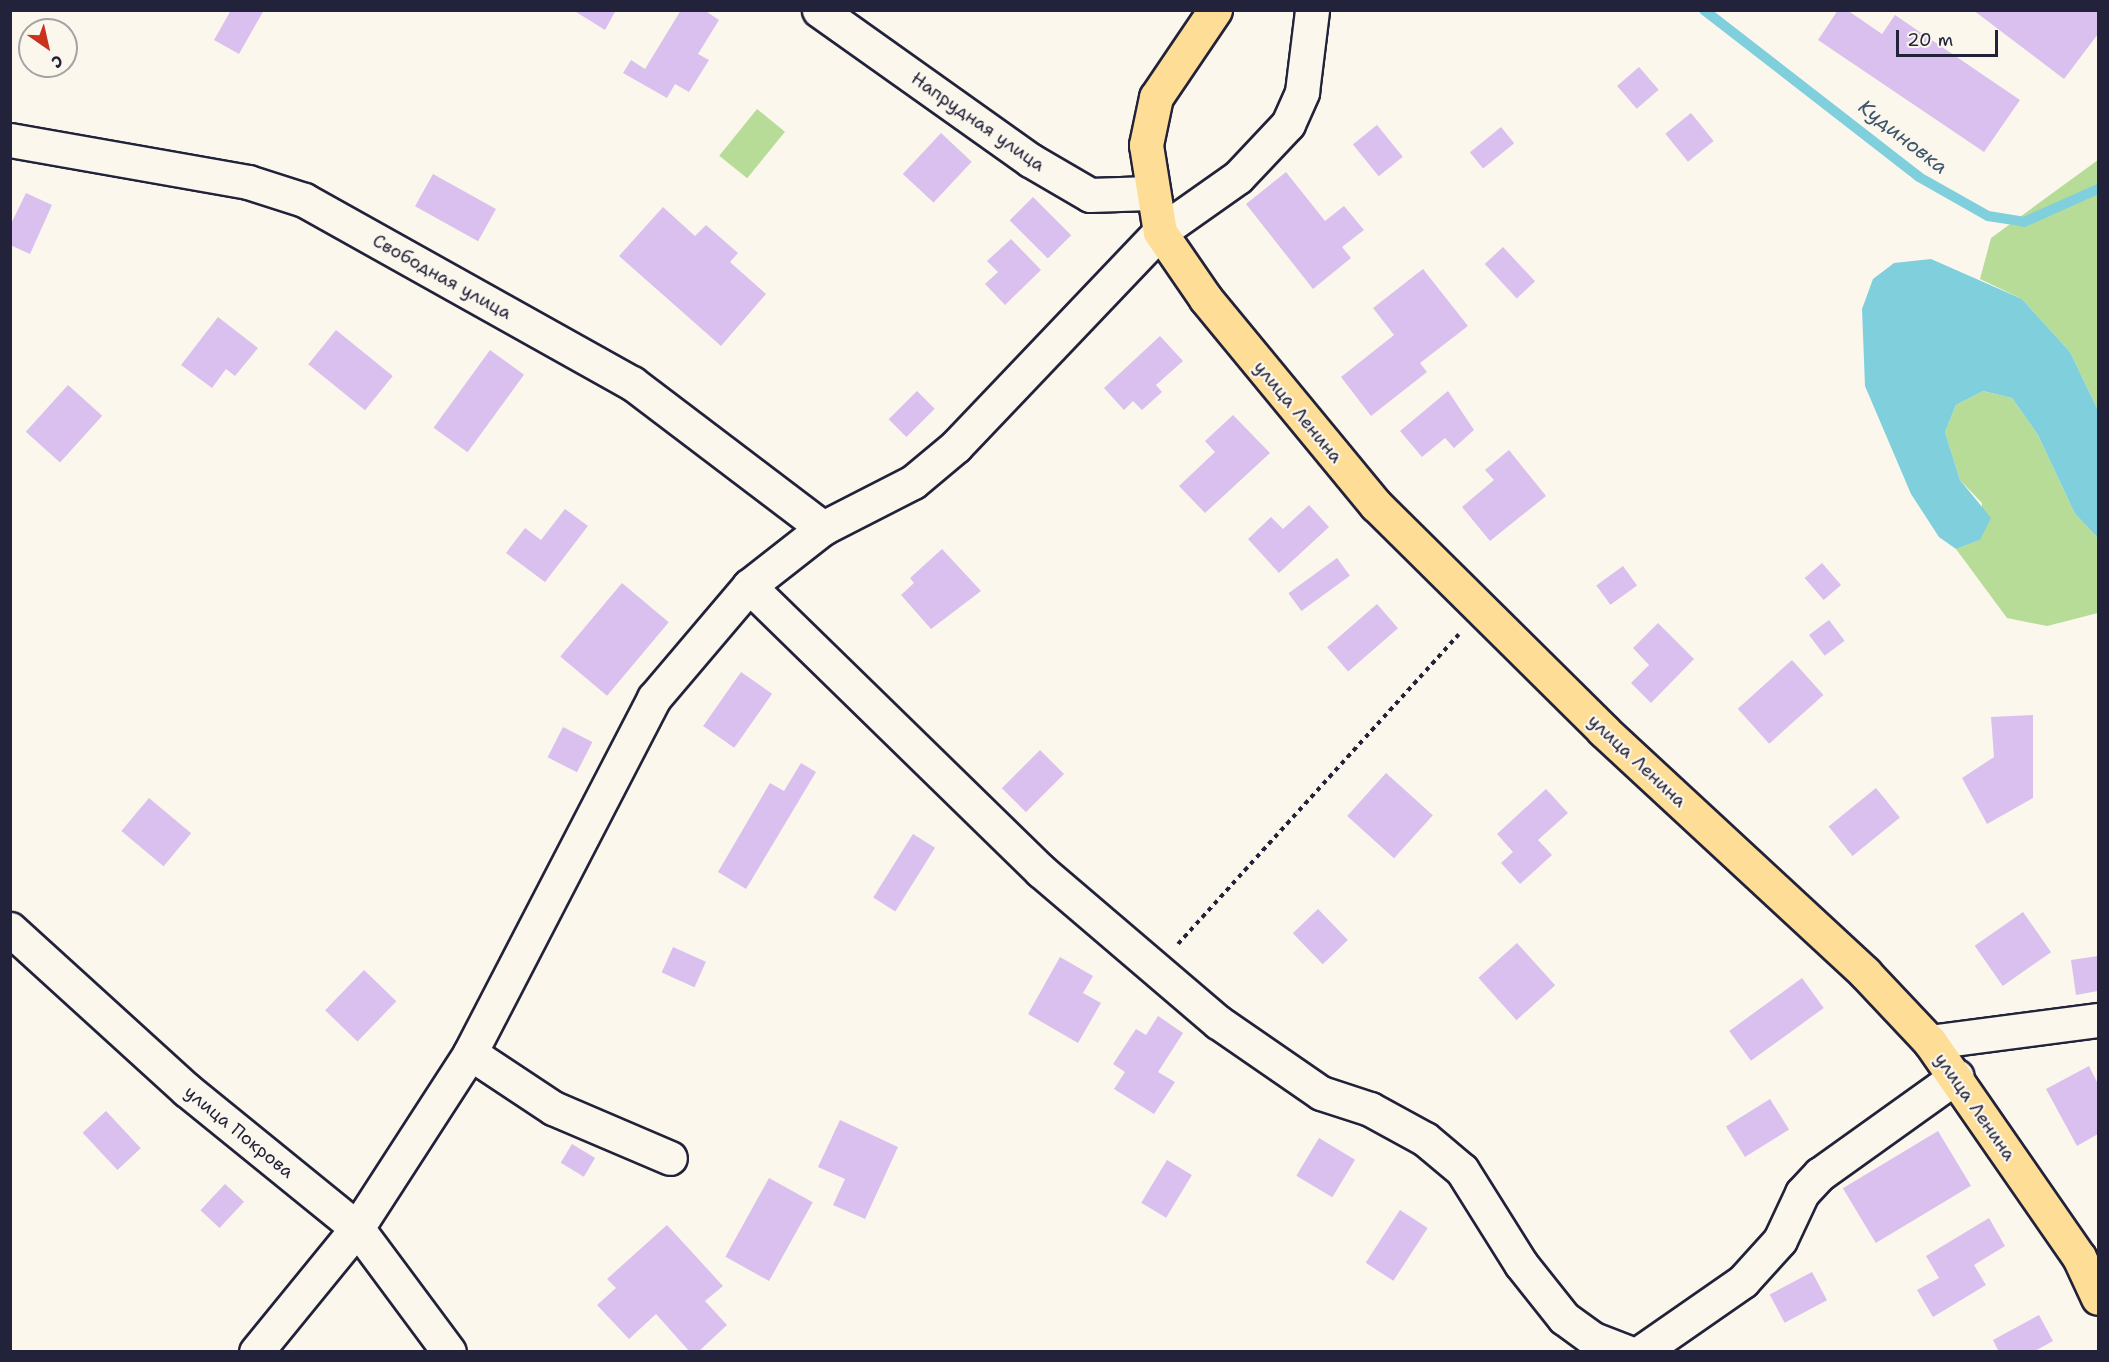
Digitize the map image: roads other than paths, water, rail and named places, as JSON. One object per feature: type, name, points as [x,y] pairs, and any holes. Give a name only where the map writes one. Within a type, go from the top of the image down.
[{"type":"main road","points":[[1160,232],[1150,193],[1146,145],[1156,97],[1215,10]]},
{"type":"main road","name":"улица Ленина","points":[[1160,232],[1302,418],[1376,506],[1480,611],[1865,973],[1930,1042],[1957,1076],[2079,1257],[2098,1298]]},
{"type":"street","name":"Напрудная улица","points":[[819,10],[1030,160],[1090,195],[1150,193]]},
{"type":"street","points":[[256,1352],[357,1228],[470,1053],[654,698],[749,586],[823,528],[914,482],[956,446],[1160,232],[1238,177],[1288,124],[1302,92],[1312,10]]},
{"type":"street","name":"Свободная улица","points":[[10,140],[249,182],[304,200],[632,383],[823,528]]},
{"type":"street","points":[[749,586],[1041,871],[1218,1022],[1320,1093],[1370,1109],[1425,1139],[1462,1170],[1521,1264],[1564,1318],[1593,1339],[1626,1352]]},
{"type":"street","name":"улица Покрова","points":[[10,929],[187,1090],[357,1228],[449,1352]]},
{"type":"street","points":[[1930,1042],[2098,1020]]},
{"type":"street","points":[[470,1053],[553,1108],[670,1158]]},
{"type":"street","points":[[1641,1352],[1743,1281],[1780,1240],[1802,1193],[1820,1174],[1957,1076]]},
{"type":"water","points":[[1931,259],[2022,299],[2070,352],[2098,410],[2098,538],[2075,514],[2038,435],[2012,398],[1983,391],[1956,405],[1945,432],[1960,480],[1991,518],[1980,540],[1956,549],[1939,537],[1911,494],[1865,386],[1862,309],[1873,279],[1894,263]]},
{"type":"waterway","name":"Кудиновка","points":[[1704,10],[1919,177],[1988,216],[2024,222],[2098,189]]}]
